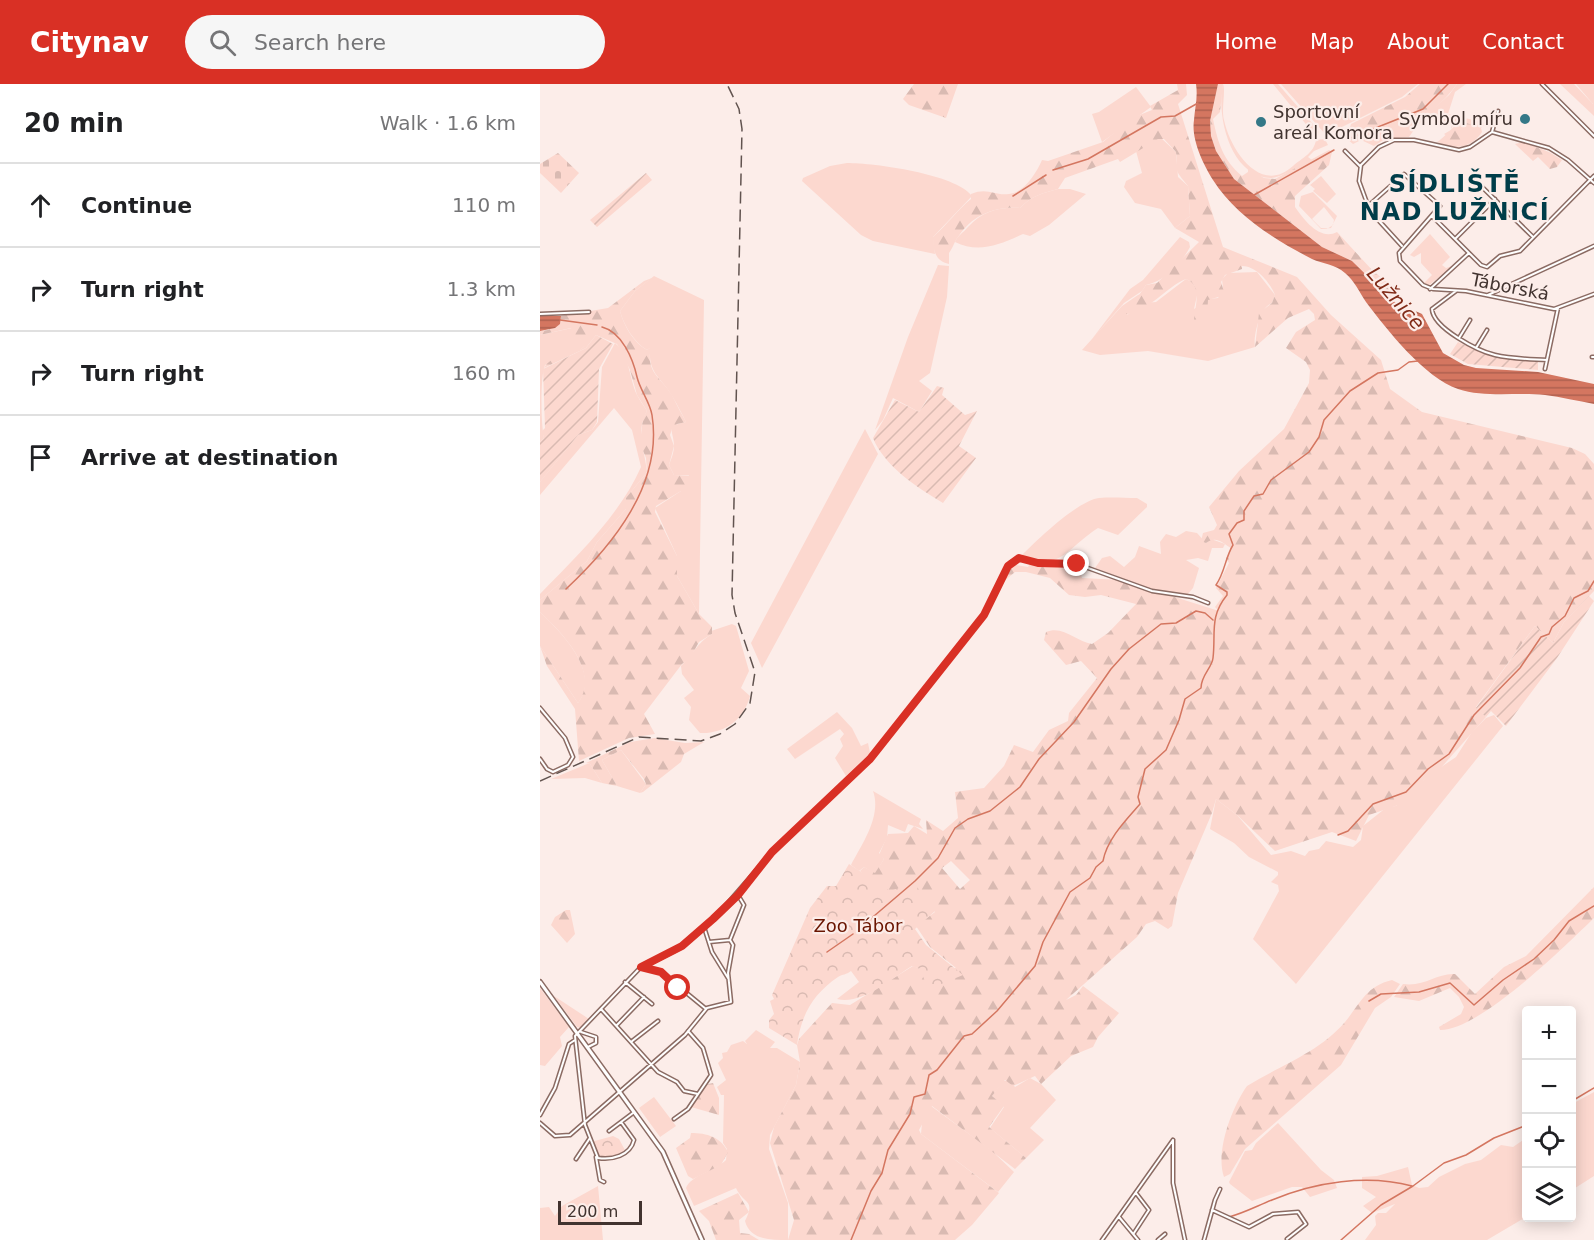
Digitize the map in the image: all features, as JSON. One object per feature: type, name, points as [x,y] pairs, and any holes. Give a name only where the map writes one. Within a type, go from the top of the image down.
[{"type":"street","points":[[1542,84],[1594,136]]},
{"type":"street","points":[[1402,246],[1376,219],[1368,206],[1359,181],[1360,166],[1379,147],[1394,140],[1421,141],[1460,150],[1470,147],[1492,132],[1498,111]]},
{"type":"street","points":[[1492,132],[1552,150],[1594,183]]},
{"type":"street","points":[[1345,151],[1360,166]]},
{"type":"street","points":[[1368,206],[1404,174],[1441,207],[1402,246],[1398,253],[1400,261],[1423,285],[1430,289],[1469,253]]},
{"type":"street","points":[[1432,216],[1486,268],[1501,256],[1518,252],[1594,176]]},
{"type":"street","points":[[1478,183],[1533,237]]},
{"type":"street","points":[[1455,239],[1495,199]]},
{"type":"street","points":[[1488,295],[1594,246]]},
{"type":"street","points":[[1439,281],[1446,290]]},
{"type":"street","name":"Táborská","points":[[1430,289],[1488,295],[1558,308],[1594,294]]},
{"type":"street","points":[[1456,291],[1434,307],[1434,316],[1459,338],[1476,348],[1496,355],[1547,360]]},
{"type":"street","name":"Táborská","points":[[1545,369],[1558,308]]},
{"type":"street","points":[[540,314],[589,312]]},
{"type":"street","points":[[1459,338],[1470,320]]},
{"type":"street","points":[[1476,348],[1487,330]]},
{"type":"street","points":[[540,1114],[555,1088],[569,1044],[641,967],[682,946],[738,895],[772,852],[873,756],[984,615],[1008,566],[1015,559],[1043,563],[1071,562],[1152,591],[1193,597],[1208,603]]},
{"type":"street","points":[[540,708],[565,738],[573,757],[568,765],[553,772],[547,769],[540,759]]},
{"type":"street","points":[[730,940],[744,907],[738,895]]},
{"type":"street","points":[[704,927],[715,957],[728,978]]},
{"type":"street","points":[[709,942],[730,940]]},
{"type":"street","points":[[540,1123],[553,1134],[562,1137],[570,1135],[688,1031],[706,1009],[731,1002],[728,978],[733,945],[730,940]]},
{"type":"street","points":[[641,967],[661,972],[706,1009]]},
{"type":"street","points":[[540,982],[579,1033],[666,1157],[702,1240]]},
{"type":"street","points":[[625,982],[652,1004]]},
{"type":"street","points":[[616,1026],[644,997]]},
{"type":"street","points":[[601,1009],[650,1065],[677,1082],[684,1091],[698,1094]]},
{"type":"street","points":[[631,1042],[658,1021]]},
{"type":"street","points":[[674,1119],[688,1109],[711,1075],[703,1048],[688,1031]]},
{"type":"street","points":[[579,1033],[596,1037],[596,1043],[588,1047]]},
{"type":"street","points":[[575,1040],[585,1121],[600,1180],[604,1182]]},
{"type":"street","points":[[609,1131],[634,1112]]},
{"type":"street","points":[[596,1157],[617,1158],[633,1144],[634,1140],[621,1122]]},
{"type":"street","points":[[576,1159],[590,1138]]},
{"type":"street","points":[[1102,1240],[1173,1140],[1173,1184],[1185,1240]]},
{"type":"street","points":[[1204,1240],[1220,1188]]},
{"type":"street","points":[[1134,1233],[1149,1210],[1136,1193]]},
{"type":"street","points":[[1212,1210],[1249,1227],[1273,1214],[1297,1212],[1306,1224],[1287,1239]]},
{"type":"street","points":[[1119,1217],[1138,1240]]},
{"type":"street","points":[[1158,1240],[1165,1234]]},
{"type":"green space","points":[[914,84],[958,84],[946,118],[909,105],[903,99]]},
{"type":"green space","points":[[1177,84],[1186,84],[1187,95],[1178,104],[1223,247],[1297,277],[1331,315],[1381,360],[1390,389],[1422,412],[1572,448],[1585,454],[1594,464],[1594,591],[1564,622],[1553,643],[1535,626],[1476,707],[1486,717],[1439,770],[1424,780],[1410,801],[1369,815],[1356,841],[1332,832],[1275,851],[1237,815],[1216,799],[1178,893],[1172,926],[1168,929],[1155,921],[1146,924],[1137,937],[1066,1000],[1076,995],[1083,986],[1119,1013],[1098,1037],[1093,1047],[1071,1056],[1041,1084],[1035,1076],[1013,1086],[1005,1080],[992,1096],[1004,1106],[989,1127],[1026,1158],[1015,1169],[932,1106],[919,1130],[921,1134],[999,1193],[972,1225],[955,1240],[788,1240],[794,1220],[770,1143],[774,1127],[796,1085],[800,1062],[797,1045],[799,1039],[832,1003],[850,1005],[913,966],[920,969],[956,968],[930,947],[916,926],[935,912],[918,890],[899,894],[885,892],[860,871],[864,867],[875,873],[884,859],[879,855],[888,834],[908,833],[914,826],[927,834],[926,820],[943,831],[958,818],[955,792],[984,788],[1004,766],[1014,745],[1033,752],[1049,730],[1068,721],[1069,713],[1097,678],[1081,661],[1066,665],[1044,640],[1046,632],[1052,630],[1064,632],[1092,644],[1108,633],[1136,604],[1101,595],[1085,597],[1069,595],[1050,578],[1026,572],[1015,572],[1002,583],[1010,564],[1028,567],[1031,562],[1074,564],[1078,565],[1082,578],[1121,580],[1219,611],[1215,607],[1223,596],[1216,588],[1229,563],[1226,559],[1231,548],[1217,540],[1206,543],[1201,541],[1203,533],[1214,530],[1217,525],[1209,507],[1239,471],[1284,429],[1309,383],[1310,370],[1306,362],[1286,348],[1296,332],[1315,320],[1314,314],[1309,309],[1288,318],[1255,347],[1259,313],[1272,303],[1275,295],[1262,276],[1247,267],[1242,266],[1242,269],[1225,275],[1221,282],[1225,295],[1208,300],[1207,316],[1198,324],[1194,320],[1195,286],[1186,279],[1171,287],[1141,310],[1126,314],[1146,285],[1157,283],[1199,242],[1175,228],[1190,216],[1188,186],[1177,170],[1176,152],[1164,139],[1158,139],[1120,162],[1118,159],[1065,178],[1058,189],[1033,198],[1020,208],[993,210],[977,218],[964,229],[957,239],[949,253],[949,264],[944,263],[936,254],[933,237],[971,199],[971,194],[982,191],[1015,193],[1029,181],[1042,160],[1048,161],[1103,142],[1132,118],[1152,110],[1150,106],[1178,90]],"holes":[[[951,861],[970,880],[960,889],[942,868]]]},
{"type":"green space","points":[[1218,84],[1223,84],[1220,112],[1213,119],[1217,136],[1230,164],[1242,176],[1248,172],[1248,168],[1264,178],[1275,179],[1329,150],[1332,152],[1329,165],[1295,196],[1295,207],[1313,228],[1325,234],[1337,232],[1373,271],[1396,289],[1393,301],[1352,261],[1322,247],[1234,179],[1216,151],[1211,136],[1210,121]]},
{"type":"green space","points":[[1223,84],[1223,116],[1227,132],[1240,155],[1258,172],[1269,176],[1281,174],[1307,155],[1316,140],[1325,139],[1328,145],[1314,151],[1308,157],[1312,160],[1286,174],[1271,178],[1257,175],[1245,167],[1229,142],[1222,112]]},
{"type":"green space","points":[[1273,84],[1278,84],[1319,131],[1319,135],[1314,134]]},
{"type":"green space","points":[[1281,84],[1418,84],[1402,97],[1326,135]]},
{"type":"green space","points":[[1420,84],[1457,84],[1409,137],[1385,139],[1374,146],[1361,140],[1353,144],[1347,139],[1351,124],[1405,97]]},
{"type":"green space","points":[[1457,84],[1466,84],[1455,92],[1448,114],[1486,123],[1481,128],[1461,121],[1451,129],[1452,123],[1424,117],[1449,95]]},
{"type":"green space","points":[[1560,84],[1574,84],[1593,104],[1576,84],[1594,84],[1594,116]]},
{"type":"green space","points":[[1136,87],[1151,107],[1102,142],[1092,114],[1099,112]]},
{"type":"green space","points":[[1461,121],[1481,128],[1482,132],[1467,145],[1456,147],[1437,142],[1442,138]]},
{"type":"green space","points":[[1160,137],[1176,152],[1178,177],[1188,186],[1190,216],[1175,228],[1161,209],[1135,203],[1124,187],[1126,181],[1142,173],[1136,151]]},
{"type":"green space","points":[[1523,142],[1549,152],[1562,160],[1557,167],[1550,169],[1538,157],[1533,161],[1515,144]]},
{"type":"green space","points":[[558,153],[579,173],[561,193],[540,173],[540,164]]},
{"type":"green space","points":[[847,163],[876,165],[933,176],[963,188],[972,196],[933,237],[935,254],[873,241],[861,235],[802,181],[803,178],[830,166]]},
{"type":"green space","points":[[646,173],[652,180],[597,227],[590,220]]},
{"type":"green space","points":[[1321,176],[1336,194],[1327,203],[1313,191],[1315,189],[1310,185]]},
{"type":"green space","points":[[1058,189],[1070,189],[1086,194],[1049,225],[1030,236],[1023,234],[998,244],[981,247],[964,246],[955,242],[985,214],[998,209],[1020,208],[1033,198]]},
{"type":"green space","points":[[1313,192],[1337,216],[1333,223],[1334,220],[1324,207],[1312,219],[1325,229],[1321,229],[1299,206],[1301,196]]},
{"type":"green space","points":[[1430,234],[1450,257],[1442,265],[1446,268],[1455,265],[1429,285],[1424,283],[1432,275],[1421,263],[1421,253],[1414,257],[1410,255]]},
{"type":"green space","points":[[1180,237],[1189,242],[1190,247],[1182,260],[1166,276],[1146,285],[1142,291],[1124,303],[1092,339],[1130,289],[1143,280]]},
{"type":"green space","points":[[938,265],[949,266],[947,297],[930,373],[919,381],[932,391],[919,412],[893,398],[883,420],[875,430],[908,337]]},
{"type":"green space","points":[[1257,272],[1275,295],[1258,322],[1255,347],[1208,361],[1148,351],[1100,355],[1082,350],[1122,306],[1138,295],[1141,294],[1127,315],[1145,303],[1156,302],[1186,279],[1192,282],[1198,291],[1194,309],[1209,299],[1218,298],[1223,288],[1222,279],[1228,273]]},
{"type":"green space","points":[[654,276],[704,300],[699,614],[677,576],[677,556],[655,508],[681,491],[685,491],[689,475],[674,475],[669,465],[674,449],[673,427],[686,422],[672,396],[653,370],[650,348],[647,350],[642,347],[634,338],[620,311],[635,291]]},
{"type":"green space","points":[[652,278],[635,291],[620,311],[633,338],[647,350],[651,347],[650,364],[673,397],[686,422],[677,424],[672,429],[670,435],[674,446],[669,465],[674,475],[697,476],[699,487],[692,493],[681,491],[656,506],[655,512],[677,556],[677,576],[699,614],[712,627],[712,634],[699,642],[690,658],[682,664],[644,714],[655,734],[629,738],[579,761],[575,709],[547,666],[540,646],[578,703],[584,691],[585,678],[582,665],[567,641],[540,612],[540,600],[587,561],[597,542],[626,509],[626,498],[647,472],[646,458],[640,443],[643,418],[647,411],[637,395],[630,370],[617,344],[596,335],[586,348],[544,368],[553,359],[578,351],[587,342],[578,339],[571,328],[540,335],[540,331],[560,324],[561,316],[608,308],[644,281]]},
{"type":"green space","points":[[572,328],[579,339],[587,340],[587,344],[579,351],[545,365],[542,380],[544,438],[540,442],[540,335]]},
{"type":"green space","points":[[596,335],[613,344],[599,369],[597,422],[592,430],[578,435],[540,482],[540,442],[544,438],[542,431],[545,428],[543,369],[586,348]]},
{"type":"green space","points":[[1458,342],[1490,356],[1538,362],[1538,370],[1468,364],[1450,354]]},
{"type":"green space","points":[[615,343],[624,354],[634,388],[647,411],[643,419],[641,434],[647,472],[626,498],[626,509],[597,542],[587,561],[540,600],[540,594],[609,519],[641,467],[632,430],[614,408],[540,495],[540,482],[543,478],[578,435],[592,430],[598,422],[602,367]]},
{"type":"green space","points":[[937,386],[944,388],[942,395],[965,415],[977,411],[959,446],[976,458],[943,503],[893,467],[873,438],[895,400],[919,412]]},
{"type":"green space","points":[[865,429],[878,454],[762,668],[751,643]]},
{"type":"green space","points":[[1099,498],[1137,498],[1147,504],[1147,507],[1118,535],[1098,528],[1055,560],[1034,561],[1020,557],[1057,523],[1080,506]]},
{"type":"green space","points":[[1186,531],[1197,533],[1206,543],[1211,539],[1225,544],[1223,548],[1212,548],[1208,561],[1198,558],[1186,560],[1199,568],[1193,588],[1187,595],[1157,591],[1095,568],[1102,558],[1110,556],[1124,567],[1135,557],[1139,546],[1161,554],[1160,542],[1166,534],[1176,537]]},
{"type":"green space","points":[[1589,596],[1594,601],[1557,658],[1506,726],[1491,711],[1486,717],[1476,708],[1535,626],[1553,643],[1564,622]]},
{"type":"green space","points":[[540,612],[568,642],[582,666],[585,679],[584,691],[578,703],[540,646]]},
{"type":"green space","points":[[732,624],[736,626],[749,671],[741,688],[750,696],[743,712],[732,724],[717,731],[700,733],[689,720],[691,707],[684,698],[694,690],[682,674],[681,666],[712,634],[711,631]]},
{"type":"green space","points":[[837,712],[852,728],[861,746],[868,743],[870,753],[846,776],[835,758],[843,746],[840,739],[844,734],[840,729],[795,759],[787,749]]},
{"type":"green space","points":[[1494,715],[1503,726],[1296,984],[1253,939],[1279,891],[1278,885],[1271,882],[1278,872],[1249,857],[1234,843],[1210,829],[1216,799],[1237,815],[1271,855],[1291,851],[1305,856],[1309,851],[1319,849],[1326,841],[1353,847],[1361,840],[1363,826],[1387,807],[1396,806],[1428,776],[1456,757],[1472,732],[1486,718]]},
{"type":"green space","points":[[655,738],[685,743],[704,742],[684,754],[681,762],[640,793],[646,784],[644,779],[621,750],[602,760],[617,786],[602,783],[590,764],[586,763],[630,742]]},
{"type":"green space","points":[[621,750],[646,784],[640,793],[617,786],[602,760]]},
{"type":"green space","points":[[590,764],[602,783],[585,778],[551,779]]},
{"type":"green space","points":[[873,791],[921,819],[919,824],[923,829],[908,824],[905,832],[888,825],[887,838],[879,853],[884,859],[875,874],[864,867],[859,871],[851,865],[873,820],[875,800]]},
{"type":"green space","name":"Zoo Tábor","points":[[849,864],[890,891],[914,883],[935,911],[915,929],[926,945],[963,975],[939,985],[926,984],[920,969],[912,966],[866,995],[847,1000],[837,999],[859,982],[851,971],[838,977],[815,998],[805,1015],[797,1045],[769,1028],[769,1020],[774,1014],[770,1001],[774,999],[772,995],[810,908],[827,886],[836,886]]},
{"type":"green space","points":[[1594,887],[1594,918],[1521,985],[1476,1017],[1457,1027],[1440,1030],[1439,1027],[1461,1014],[1464,1007],[1459,997],[1450,988],[1419,1001],[1394,997],[1403,984],[1418,984],[1448,974],[1455,974],[1475,994],[1504,967],[1526,956]]},
{"type":"green space","points":[[570,910],[575,934],[567,943],[551,925],[555,917]]},
{"type":"green space","points":[[1392,980],[1400,984],[1391,997],[1375,1008],[1341,1065],[1245,1149],[1230,1174],[1224,1177],[1222,1155],[1226,1130],[1247,1086],[1299,1058],[1323,1042],[1345,1022],[1370,991]]},
{"type":"green space","points":[[540,988],[569,1027],[560,1037],[562,1046],[545,1066],[540,1065]]},
{"type":"green space","points":[[554,996],[589,1019],[582,1028],[577,1027]]},
{"type":"green space","points":[[756,1030],[775,1042],[770,1048],[777,1048],[800,1062],[796,1085],[770,1135],[769,1149],[788,1203],[788,1240],[762,1238],[751,1232],[745,1221],[749,1205],[736,1188],[694,1206],[686,1188],[698,1176],[726,1160],[727,1149],[723,1143],[724,1095],[721,1095],[717,1087],[726,1080],[718,1063],[723,1058],[722,1053],[727,1052],[731,1045],[743,1041],[747,1044],[745,1041]]},
{"type":"green space","points":[[1030,1078],[1041,1084],[1056,1100],[1030,1128],[1044,1140],[1026,1158],[990,1128],[1004,1107],[992,1096],[1003,1081],[1010,1081],[1015,1087]]},
{"type":"green space","points":[[713,1083],[719,1098],[719,1115],[691,1107],[704,1085]]},
{"type":"green space","points":[[1594,1092],[1594,1176],[1576,1187],[1576,1114],[1576,1102]]},
{"type":"green space","points":[[654,1097],[676,1126],[660,1137],[639,1108]]},
{"type":"green space","points":[[931,1106],[991,1150],[1014,1172],[998,1192],[921,1134],[922,1123]]},
{"type":"green space","points":[[1278,1123],[1321,1170],[1334,1180],[1337,1188],[1310,1197],[1302,1187],[1292,1187],[1252,1201],[1230,1184],[1245,1151],[1252,1150],[1256,1143]]},
{"type":"green space","points":[[691,1133],[717,1139],[728,1152],[721,1165],[693,1179],[688,1176],[676,1148],[690,1138]]},
{"type":"green space","points":[[613,1136],[619,1139],[626,1152],[622,1156],[599,1159],[591,1142]]},
{"type":"green space","points":[[1522,1141],[1522,1219],[1487,1240],[1365,1240],[1376,1225],[1375,1216],[1378,1213],[1386,1213],[1395,1204],[1372,1213],[1363,1206],[1376,1197],[1362,1188],[1362,1177],[1377,1176],[1408,1167],[1412,1185],[1419,1188],[1428,1187],[1439,1177],[1465,1164],[1481,1160],[1501,1145],[1513,1147]]},
{"type":"green space","points":[[598,1186],[603,1240],[540,1240],[540,1208],[549,1207],[555,1216],[562,1206]]},
{"type":"green space","points":[[738,1193],[749,1212],[739,1220],[740,1233],[749,1234],[759,1240],[716,1240],[709,1221],[699,1211]]},
{"type":"shaded area","points":[[1196,84],[1218,84],[1210,121],[1211,136],[1216,151],[1234,179],[1322,247],[1352,261],[1393,301],[1422,314],[1443,353],[1464,365],[1476,368],[1538,372],[1594,384],[1594,404],[1545,395],[1468,392],[1445,383],[1433,375],[1396,339],[1345,273],[1312,259],[1270,235],[1244,215],[1222,193],[1205,167],[1194,135]]},
{"type":"shaded area","points":[[540,316],[561,316],[560,324],[555,328],[540,331]]},
{"type":"waterway","points":[[1348,139],[1423,109],[1448,84]]},
{"type":"waterway","points":[[1053,170],[1088,159],[1161,117],[1175,116],[1198,103]]},
{"type":"waterway","points":[[1254,195],[1334,150]]},
{"type":"waterway","points":[[1013,196],[1046,175]]},
{"type":"waterway","points":[[560,320],[597,325]]},
{"type":"waterway","points":[[566,589],[584,572],[617,533],[642,489],[650,465],[653,440],[651,410],[626,347],[615,334],[602,327]]},
{"type":"waterway","points":[[851,1240],[871,1191],[882,1173],[888,1150],[910,1114],[914,1097],[925,1094],[929,1075],[937,1070],[964,1036],[972,1034],[997,1011],[1035,966],[1043,942],[1070,892],[1090,878],[1096,867],[1103,861],[1108,845],[1140,804],[1138,797],[1145,769],[1166,750],[1185,699],[1201,688],[1212,662],[1215,618],[1227,595],[1227,592],[1216,585],[1233,545],[1229,534],[1237,523],[1244,520],[1244,511],[1254,496],[1263,494],[1271,480],[1309,452],[1319,437],[1324,420],[1350,391],[1378,373],[1398,370],[1409,362],[1418,361]]},
{"type":"waterway","points":[[1338,835],[1348,831],[1373,804],[1406,792],[1428,769],[1449,754],[1474,715],[1520,668],[1541,637],[1549,634],[1552,627],[1565,616],[1574,598],[1588,591],[1594,581]]},
{"type":"waterway","points":[[860,928],[938,858],[955,828],[968,819],[990,811],[1020,787],[1039,759],[1074,722],[1111,669],[1129,649],[1161,624],[1176,623],[1196,611],[1205,613],[1213,620]]},
{"type":"waterway","points":[[1369,1001],[1381,994],[1419,992],[1450,983],[1474,1005],[1503,980],[1534,959],[1554,940],[1569,921],[1594,906]]},
{"type":"waterway","points":[[827,952],[853,934]]},
{"type":"waterway","points":[[1576,1099],[1594,1088]]},
{"type":"waterway","points":[[1341,1240],[1381,1205],[1413,1186],[1444,1163],[1466,1155],[1494,1138],[1522,1127]]},
{"type":"waterway","points":[[1229,1217],[1289,1194],[1323,1184],[1359,1180],[1395,1182],[1412,1186]]},
{"type":"railway","points":[[540,781],[639,737],[701,741],[720,734],[735,724],[750,703],[755,672],[735,613],[732,595],[742,129],[739,109],[727,84]]},
{"type":"place","name":"Symbol míru","points":[[1525,119]]},
{"type":"place","name":"Sportovní areál Komora","points":[[1261,122]]},
{"type":"district","name":"SÍDLIŠTĚ NAD LUŽNICÍ","points":[[1455,198]]},
{"type":"route","points":[[678,988],[661,972],[641,967],[682,946],[713,919],[738,895],[772,852],[870,759],[984,615],[1010,563],[1019,558],[1038,563],[1071,562],[1077,564]]},
{"type":"water label","name":"Lužnice","points":[[1396,298]]}]
